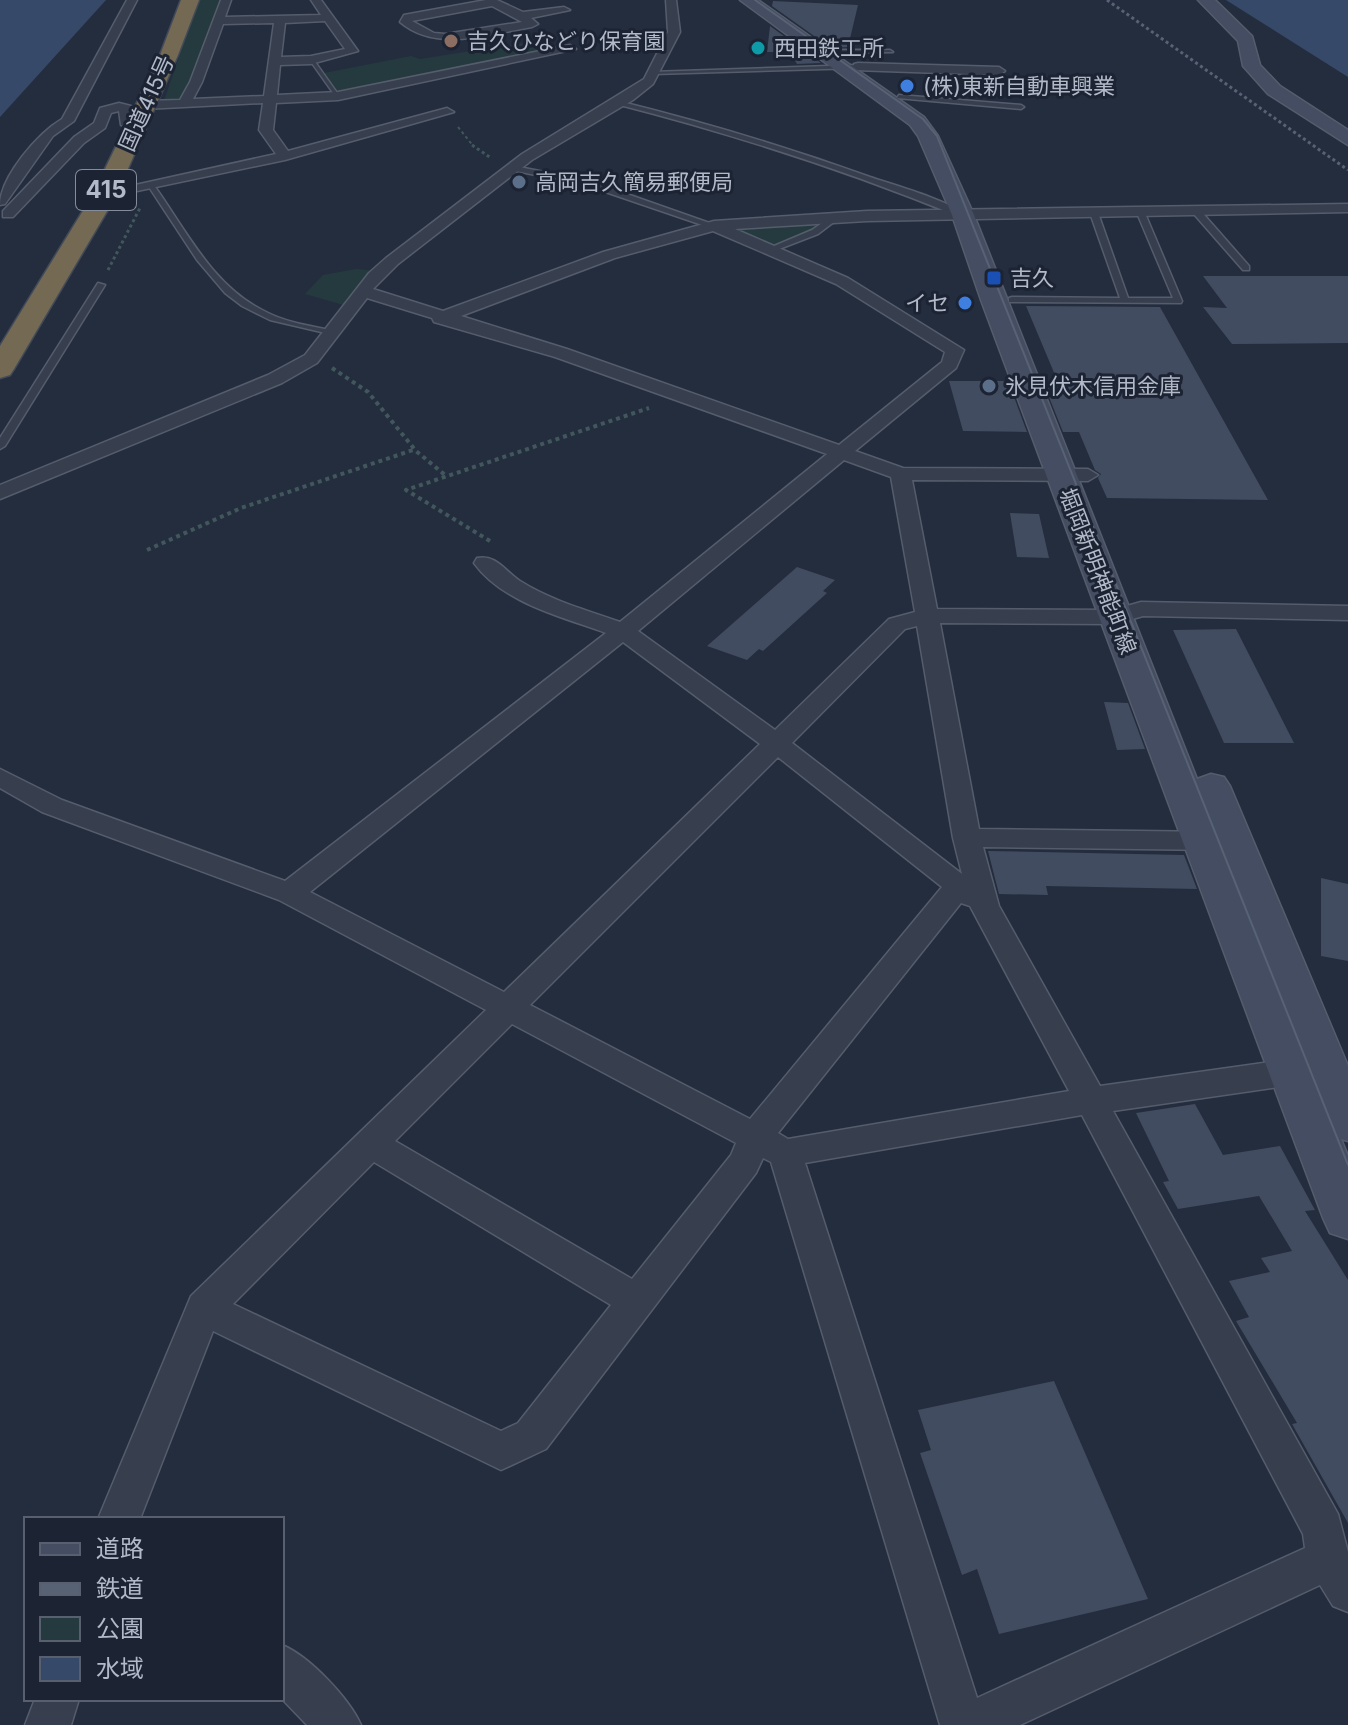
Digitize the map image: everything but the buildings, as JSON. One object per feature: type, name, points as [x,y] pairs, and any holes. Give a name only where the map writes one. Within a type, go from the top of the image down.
[{"type":"highway","name":"国道415号","points":[[0,369],[104,196],[190,0]]},
{"type":"main road","name":"堀岡新明神能町線","points":[[748,0],[899,97],[940,129],[1218,841],[1292,1072],[1348,1218]]},
{"type":"main road","name":"堀岡新明神能町線","points":[[762,0],[844,61],[924,128],[971,214],[1012,300],[1074,474]]},
{"type":"main road","points":[[1206,0],[1246,40],[1252,66],[1274,90],[1348,139]]},
{"type":"main road","name":"堀岡新明神能町線","points":[[1218,841],[1327,1069],[1348,1122]]},
{"type":"street","points":[[0,201],[48,133],[67,121],[132,0]]},
{"type":"street","points":[[184,103],[196,82],[226,0]]},
{"type":"street","points":[[277,61],[311,60],[352,51],[316,0]]},
{"type":"street","points":[[0,493],[275,379],[311,359],[375,276],[392,261],[514,168],[587,119],[640,89],[654,72],[674,32],[671,0]]},
{"type":"street","points":[[521,16],[532,24],[445,37],[431,36],[406,22],[408,17],[493,2],[521,16],[564,11]]},
{"type":"street","points":[[219,21],[327,18]]},
{"type":"street","points":[[280,21],[266,130],[285,156]]},
{"type":"street","points":[[0,216],[7,215],[79,140],[100,125],[105,111],[119,107],[126,109],[126,122],[184,103],[338,96],[569,49]]},
{"type":"street","points":[[844,61],[999,71]]},
{"type":"street","points":[[338,96],[347,108]]},
{"type":"street","points":[[104,196],[285,156],[360,128],[447,112]]},
{"type":"street","points":[[440,318],[609,255],[714,226],[971,214],[1348,208]]},
{"type":"street","points":[[289,893],[623,631],[950,364],[955,350],[842,281],[714,226]]},
{"type":"street","points":[[365,292],[440,318],[561,353],[901,474],[1074,474]]},
{"type":"street","points":[[204,1308],[501,1451],[532,1436],[744,1163],[770,1145],[972,896],[967,838],[901,474]]},
{"type":"street","points":[[485,563],[511,585],[557,608],[623,631],[775,742],[972,896],[1089,1101],[1323,1529],[1338,1575],[970,1725]]},
{"type":"street","points":[[127,1514],[204,1308],[897,624],[928,616],[1348,613]]},
{"type":"street","points":[[0,777],[52,806],[289,893],[770,1145],[1327,1069]]},
{"type":"street","points":[[967,838],[1218,841]]},
{"type":"street","points":[[371,1144],[637,1301]]},
{"type":"street","points":[[770,1145],[963,1725]]},
{"type":"street","points":[[284,1669],[338,1725]]},
{"type":"street","points":[[48,1725],[56,1701]]},
{"type":"lane","points":[[654,72],[844,61],[890,52]]},
{"type":"lane","points":[[311,60],[338,96]]},
{"type":"lane","points":[[899,97],[1021,107]]},
{"type":"lane","points":[[618,103],[770,145],[971,214]]},
{"type":"lane","points":[[514,168],[587,183],[714,226]]},
{"type":"lane","points":[[150,186],[200,260],[236,300],[265,316],[331,333]]},
{"type":"lane","points":[[1196,211],[1246,268]]},
{"type":"lane","points":[[1094,213],[1125,301]]},
{"type":"lane","points":[[1012,300],[1178,301],[1141,213]]},
{"type":"lane","points":[[771,249],[815,232],[835,218]]},
{"type":"lane","points":[[0,446],[101,285]]},
{"type":"path","points":[[101,285],[150,186]]},
{"type":"path","points":[[311,359],[346,375],[377,400],[413,450],[446,476]]},
{"type":"path","points":[[485,563],[507,551],[406,490],[683,397]]},
{"type":"path","points":[[147,550],[241,508],[413,450]]},
{"type":"green space","points":[[198,0],[224,0],[184,103],[163,104]]},
{"type":"green space","points":[[522,43],[550,55],[390,88],[336,95],[324,73],[411,56],[420,59]]},
{"type":"green space","points":[[835,218],[815,232],[771,249],[714,226]]},
{"type":"green space","points":[[356,269],[377,271],[347,306],[305,294],[323,275]]},
{"type":"water","points":[[0,0],[106,0],[0,117]]},
{"type":"water","points":[[1226,0],[1348,0],[1348,77]]},
{"type":"tram line","points":[[755,0],[923,119],[937,136],[1348,1165]]},
{"type":"railway","points":[[1107,0],[1348,170]]},
{"type":"place","name":"吉久ひなどり保育園","points":[[451,41]]},
{"type":"place","name":"西田鉄工所","points":[[758,48]]},
{"type":"place","name":"(株)東新自動車興業","points":[[907,86]]},
{"type":"place","name":"高岡吉久簡易郵便局","points":[[519,182]]},
{"type":"place","name":"吉久","points":[[994,278]]},
{"type":"place","name":"イセ","points":[[965,303]]},
{"type":"place","name":"氷見伏木信用金庫","points":[[989,386]]}]
